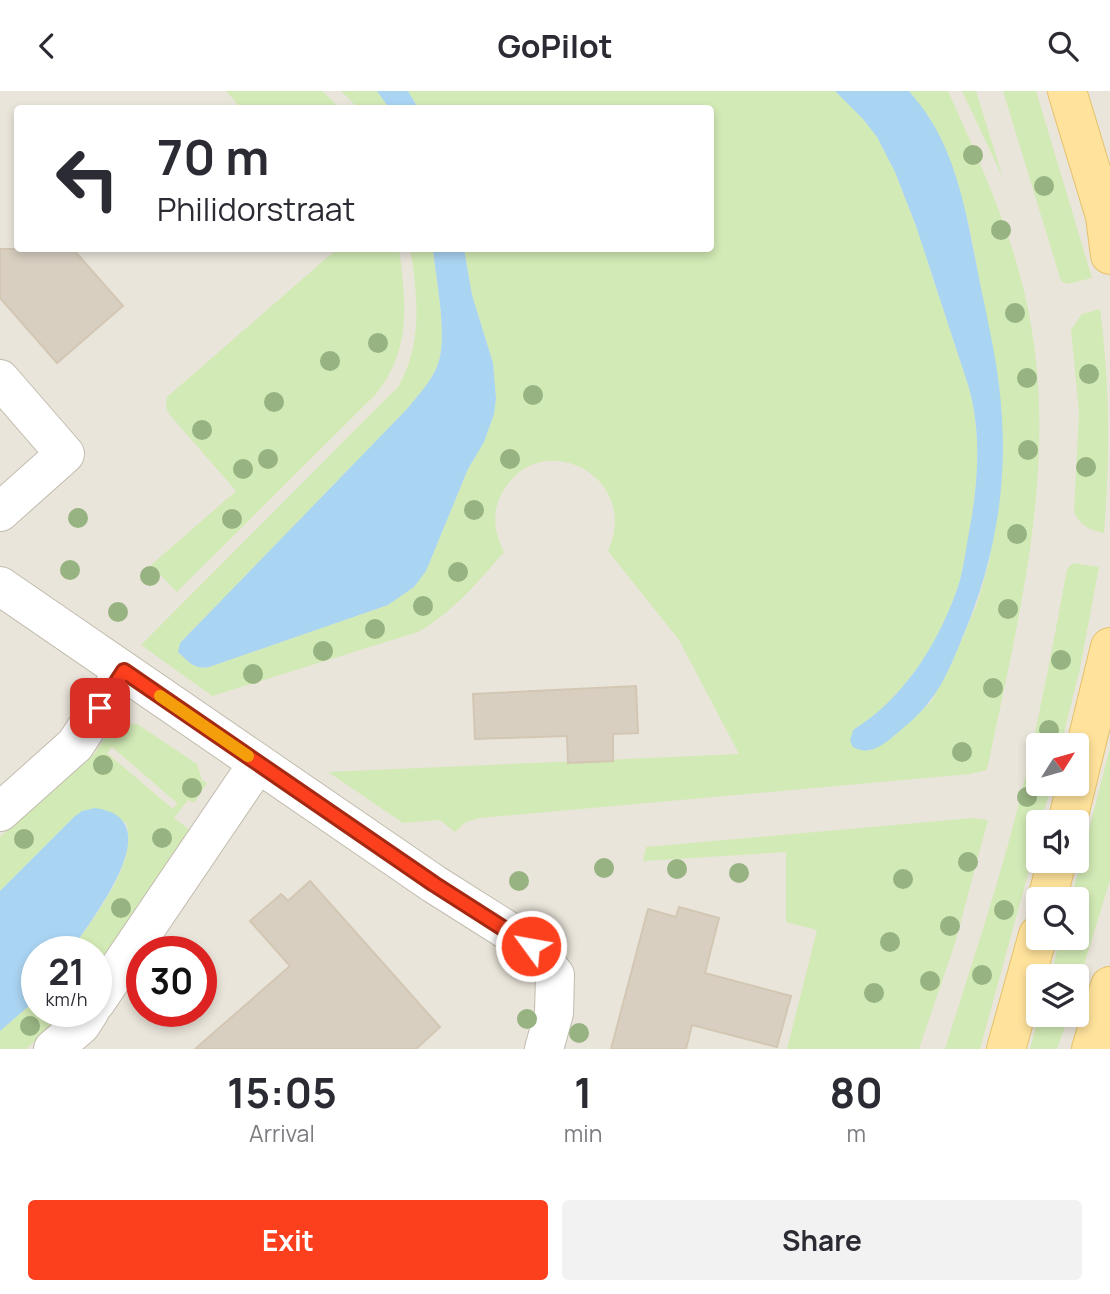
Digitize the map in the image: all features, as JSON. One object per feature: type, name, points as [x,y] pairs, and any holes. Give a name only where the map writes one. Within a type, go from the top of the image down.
[{"type":"main road","points":[[1067,91],[1105,216],[1110,255]]},
{"type":"main road","points":[[1070,810],[1110,647]]},
{"type":"main road","points":[[1006,1049],[1034,950]]},
{"type":"main road","points":[[1091,1049],[1110,986]]},
{"type":"street","points":[[0,379],[65,454],[0,512]]},
{"type":"street","points":[[0,586],[434,884],[531,946],[555,975],[554,1013],[544,1049]]},
{"type":"street","points":[[0,812],[75,745],[124,671]]},
{"type":"street","points":[[112,978],[258,763]]},
{"type":"street","points":[[53,1049],[79,1027]]},
{"type":"shaded area","points":[[0,91],[1110,91],[1110,1049],[0,1049]]},
{"type":"green space","points":[[226,91],[322,91],[337,105],[238,105]]},
{"type":"green space","points":[[341,91],[377,91],[387,105],[355,105]]},
{"type":"green space","points":[[408,91],[835,91],[877,137],[895,172],[916,226],[969,388],[976,424],[977,460],[972,514],[962,572],[955,595],[938,634],[915,671],[887,704],[853,730],[867,751],[893,737],[931,702],[951,665],[978,601],[989,562],[1001,488],[1003,452],[999,385],[969,225],[953,169],[929,117],[909,91],[948,91],[997,205],[1017,264],[1031,325],[1038,381],[1039,437],[1030,549],[987,770],[970,774],[479,818],[466,822],[455,832],[440,820],[403,823],[328,772],[739,754],[679,640],[608,551],[615,524],[611,500],[599,481],[582,468],[561,461],[540,462],[520,472],[503,491],[495,521],[504,552],[453,606],[418,632],[212,696],[141,645],[398,387],[412,354],[415,337],[416,302],[410,252],[433,252],[442,323],[441,352],[435,370],[407,409],[180,643],[179,653],[196,666],[209,667],[388,605],[414,587],[426,571],[468,469],[484,442],[494,414],[496,398],[493,363],[472,295],[465,252],[714,252],[714,105],[416,105]]},
{"type":"green space","points":[[962,91],[976,91],[1003,178]]},
{"type":"green space","points":[[1003,91],[1036,91],[1092,278],[1067,284],[1061,281]]},
{"type":"green space","points":[[334,252],[399,252],[404,324],[396,360],[388,377],[376,394],[177,592],[151,565],[236,491],[170,415],[166,408],[167,397]]},
{"type":"green space","points":[[1100,309],[1108,421],[1104,533],[1086,527],[1074,512],[1079,412],[1071,330],[1082,314]]},
{"type":"green space","points":[[1073,563],[1099,567],[1080,668],[1064,733],[1035,733],[1039,713],[1067,569]]},
{"type":"green space","points":[[116,722],[122,725],[137,724],[197,764],[202,780],[207,783],[194,803],[188,800],[174,818],[190,830],[112,946],[112,936],[81,936],[120,873],[126,856],[126,823],[101,809],[74,817],[0,891],[0,837],[95,753]],"holes":[[[112,747],[177,803],[173,809],[107,753]]]},
{"type":"green space","points":[[1110,748],[1110,880],[1089,949],[1089,887],[1074,887],[1078,873],[1089,873],[1089,829]]},
{"type":"green space","points":[[1026,772],[1026,796],[1049,796],[1044,810],[1026,810],[1026,873],[1028,873],[980,1049],[945,1049],[984,924]]},
{"type":"green space","points":[[973,818],[988,820],[955,943],[919,1049],[787,1049],[817,930],[786,922],[786,852],[643,861],[646,847]]},
{"type":"green space","points":[[1058,950],[1089,950],[1084,964],[1053,964]]},
{"type":"green space","points":[[21,1013],[21,1027],[50,1027],[26,1049],[0,1049],[0,1031]]},
{"type":"green space","points":[[1036,1027],[1065,1027],[1057,1049],[1030,1049]]},
{"type":"water","points":[[377,91],[408,91],[416,105],[387,105]]},
{"type":"water","points":[[835,91],[909,91],[939,135],[956,175],[967,219],[994,350],[1002,419],[1000,503],[982,584],[963,636],[946,675],[924,708],[886,742],[867,750],[853,747],[850,741],[853,730],[887,704],[915,671],[938,634],[958,587],[975,496],[977,442],[969,388],[916,226],[895,172],[877,137]]},
{"type":"water","points":[[433,252],[465,252],[472,295],[493,363],[496,398],[494,414],[484,442],[468,469],[426,571],[414,587],[388,605],[209,667],[192,664],[178,652],[180,643],[407,409],[424,388],[438,364],[441,352],[440,308]]},
{"type":"water","points":[[95,808],[117,816],[127,830],[127,850],[120,872],[81,936],[21,936],[21,1013],[0,1031],[0,891],[82,811]]},
{"type":"building","points":[[0,249],[14,249],[14,252],[76,252],[123,306],[57,363],[0,298]]},
{"type":"building","points":[[636,686],[638,733],[613,734],[613,761],[568,763],[567,736],[475,739],[473,694]]},
{"type":"building","points":[[310,881],[440,1027],[416,1049],[195,1049],[290,966],[250,921],[281,894],[288,901]]},
{"type":"building","points":[[679,907],[719,918],[705,973],[791,996],[777,1047],[692,1025],[686,1049],[611,1049],[648,909],[676,917]]},
{"type":"slow traffic","points":[[160,696],[248,756]]},
{"type":"route","points":[[100,708],[124,671],[434,884],[531,946]]}]
